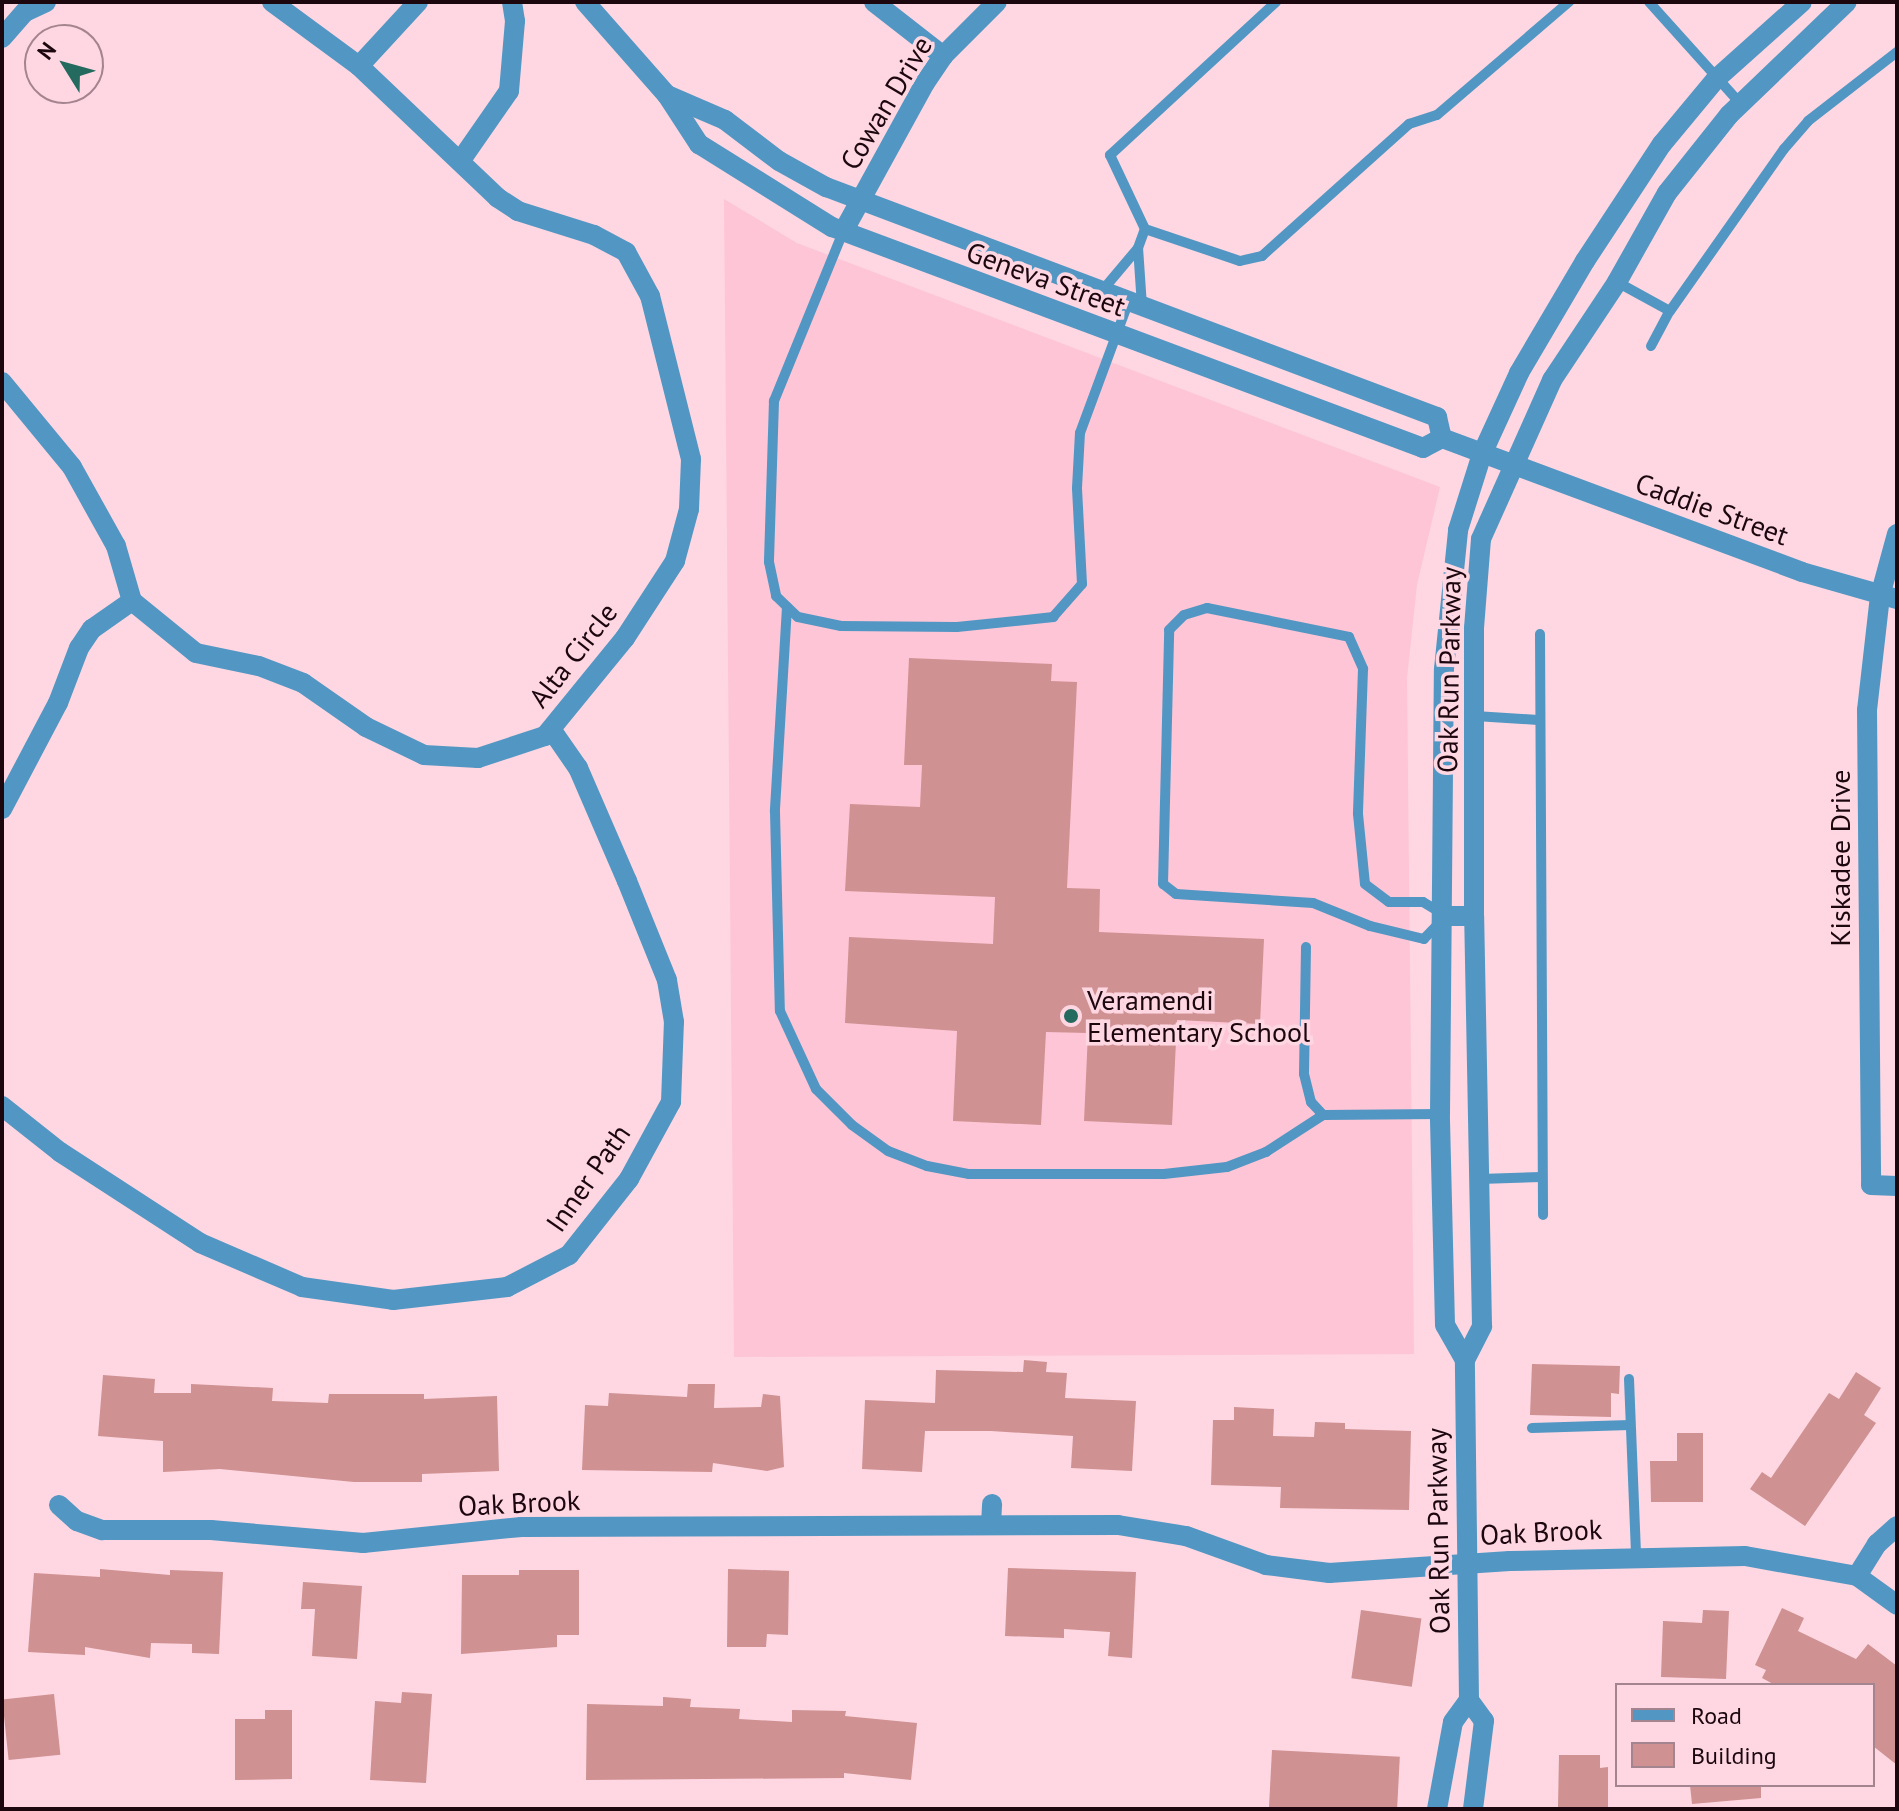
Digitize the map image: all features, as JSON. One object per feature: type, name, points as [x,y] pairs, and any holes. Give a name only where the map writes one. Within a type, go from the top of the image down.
[{"type":"street","points":[[2,38],[25,12],[46,2]]},
{"type":"street","name":"Alta Circle","points":[[132,601],[196,653],[259,666],[303,683],[366,727],[424,755],[478,758],[551,729],[625,638],[675,561],[689,509],[691,459],[650,296],[626,252],[594,235],[518,211],[359,66],[272,2]]},
{"type":"street","points":[[359,66],[418,2]]},
{"type":"street","points":[[461,160],[509,91],[515,21],[512,2]]},
{"type":"street","name":"Geneva Street","points":[[585,2],[667,95],[699,144],[788,204],[843,232],[1423,448],[1442,438],[1511,465]]},
{"type":"street","points":[[874,2],[943,56]]},
{"type":"street","name":"Cowan Drive","points":[[843,232],[943,56],[997,2]]},
{"type":"street","name":"Oak Run Parkway","points":[[1465,1360],[1445,1325],[1440,1114],[1446,916],[1444,669],[1458,530],[1482,454],[1519,373],[1585,261],[1662,144],[1716,79],[1802,2]]},
{"type":"street","name":"Oak Run Parkway","points":[[1473,1809],[1484,1721],[1469,1700],[1465,1360],[1482,1326],[1474,916],[1474,628],[1481,539],[1511,465],[1552,380],[1617,282],[1667,193],[1740,103],[1847,2]]},
{"type":"street","name":"Geneva Street","points":[[667,95],[725,120],[779,161],[860,202],[1437,417],[1442,438]]},
{"type":"street","points":[[2,382],[72,467],[116,546],[132,601],[92,629],[79,648],[58,703],[2,809]]},
{"type":"street","name":"Caddie Street","points":[[1511,465],[1888,598]]},
{"type":"street","name":"Kiskadee Drive","points":[[1897,534],[1867,710],[1871,1185],[1897,1186]]},
{"type":"street","name":"Inner Path","points":[[2,1106],[60,1152],[200,1243],[302,1287],[393,1300],[492,1289],[507,1287],[569,1255],[629,1179],[671,1102],[674,1022],[667,980],[627,881],[578,768],[551,729]]},
{"type":"street","points":[[1446,916],[1474,916]]},
{"type":"street","points":[[991,1525],[992,1504]]},
{"type":"street","name":"Oak Brook","points":[[59,1505],[77,1521],[102,1530],[211,1530],[363,1543],[521,1527],[991,1525],[1155,1528],[1266,1565],[1329,1573],[1636,1556],[1745,1556],[1857,1576],[1897,1605]]},
{"type":"street","points":[[1857,1576],[1877,1544],[1897,1526]]},
{"type":"street","name":"Oak Run Parkway","points":[[1437,1809],[1453,1722],[1469,1700]]},
{"type":"lane","points":[[843,232],[774,401],[769,562],[776,596],[798,617],[841,626],[957,627],[1053,617],[1082,584],[1077,488],[1080,433],[1135,305],[1138,248],[1145,229],[1110,155],[1276,2]]},
{"type":"lane","points":[[1145,229],[1240,261],[1262,256],[1409,124],[1437,115],[1569,2]]},
{"type":"lane","points":[[1649,2],[1740,103]]},
{"type":"lane","points":[[1651,346],[1670,311],[1784,149],[1808,121],[1897,52]]},
{"type":"lane","points":[[1100,292],[1138,248]]},
{"type":"lane","points":[[1617,282],[1670,311]]},
{"type":"lane","points":[[787,607],[775,812],[780,1011],[816,1089],[852,1125],[888,1151],[927,1166],[969,1174],[1164,1174],[1227,1167],[1266,1152],[1323,1115],[1440,1114]]},
{"type":"lane","points":[[1207,608],[1312,626],[1349,637],[1363,669],[1358,814],[1365,884],[1389,902],[1423,902],[1446,916],[1424,939],[1370,926],[1313,903],[1176,894],[1163,884],[1169,630],[1184,615],[1207,608]]},
{"type":"lane","points":[[1540,634],[1538,720],[1543,1215]]},
{"type":"lane","points":[[1475,716],[1538,720]]},
{"type":"lane","points":[[1306,947],[1304,1074],[1311,1102],[1323,1115]]},
{"type":"lane","points":[[1480,1179],[1541,1177]]},
{"type":"lane","points":[[1629,1379],[1636,1556]]},
{"type":"lane","points":[[1532,1428],[1630,1425]]},
{"type":"shaded area","name":"Veramendi Elementary School","points":[[724,199],[797,243],[1440,487],[1417,585],[1407,678],[1414,1354],[734,1357]]},
{"type":"building","points":[[909,658],[1052,664],[1051,681],[1077,682],[1067,888],[1100,889],[1099,932],[1264,939],[1260,1024],[1177,1020],[1172,1125],[1084,1121],[1088,1033],[1046,1032],[1041,1125],[953,1121],[957,1031],[845,1023],[849,937],[993,944],[995,897],[845,891],[850,804],[920,807],[922,765],[904,765]]},
{"type":"building","points":[[1024,1360],[1047,1362],[1046,1372],[1067,1373],[1065,1398],[1136,1401],[1132,1471],[1071,1468],[1073,1436],[991,1431],[925,1431],[922,1472],[862,1469],[865,1400],[935,1403],[936,1370],[1023,1372]]},
{"type":"building","points":[[1532,1364],[1620,1366],[1619,1394],[1611,1393],[1611,1417],[1530,1415]]},
{"type":"building","points":[[1856,1372],[1881,1388],[1864,1415],[1876,1423],[1805,1526],[1750,1489],[1762,1472],[1771,1478],[1829,1393],[1839,1399]]},
{"type":"building","points":[[103,1375],[155,1379],[154,1393],[191,1393],[191,1384],[273,1388],[272,1401],[328,1403],[329,1394],[424,1394],[424,1399],[497,1396],[499,1471],[422,1474],[422,1482],[354,1482],[220,1469],[163,1472],[163,1441],[98,1436]]},
{"type":"building","points":[[688,1384],[715,1384],[714,1408],[761,1407],[763,1394],[780,1396],[784,1467],[767,1471],[713,1463],[712,1472],[582,1470],[585,1405],[608,1406],[609,1393],[687,1397]]},
{"type":"building","points":[[1234,1407],[1274,1409],[1273,1436],[1314,1437],[1315,1422],[1345,1423],[1345,1429],[1411,1431],[1409,1510],[1280,1508],[1281,1487],[1211,1485],[1213,1420],[1234,1420]]},
{"type":"building","points":[[1677,1433],[1703,1433],[1703,1502],[1651,1502],[1650,1461],[1677,1461]]},
{"type":"building","points":[[1008,1568],[1136,1572],[1132,1658],[1108,1656],[1110,1632],[1064,1629],[1064,1638],[1005,1636]]},
{"type":"building","points":[[100,1569],[170,1575],[170,1570],[223,1572],[219,1654],[192,1653],[192,1644],[151,1643],[150,1658],[85,1647],[85,1655],[28,1652],[34,1573],[100,1577]]},
{"type":"building","points":[[728,1569],[789,1571],[788,1635],[767,1634],[766,1647],[727,1647]]},
{"type":"building","points":[[519,1570],[579,1570],[579,1635],[557,1635],[557,1647],[461,1654],[462,1575],[519,1575]]},
{"type":"building","points":[[303,1582],[362,1586],[357,1659],[312,1656],[315,1609],[301,1609]]},
{"type":"building","points":[[1782,1608],[1804,1618],[1798,1631],[1856,1659],[1868,1644],[1897,1666],[1897,1765],[1875,1748],[1875,1683],[1771,1683],[1762,1678],[1766,1670],[1755,1665]]},
{"type":"building","points":[[1361,1610],[1421,1618],[1412,1687],[1351,1678]]},
{"type":"building","points":[[1703,1610],[1729,1611],[1726,1679],[1661,1677],[1663,1621],[1702,1623]]},
{"type":"building","points":[[402,1692],[432,1694],[426,1783],[370,1780],[375,1701],[401,1703]]},
{"type":"building","points":[[54,1694],[60,1755],[9,1760],[2,1699]]},
{"type":"building","points":[[663,1697],[691,1699],[690,1707],[740,1709],[739,1719],[792,1722],[792,1710],[846,1711],[845,1716],[917,1723],[911,1780],[844,1773],[844,1778],[586,1780],[587,1704],[663,1706]]},
{"type":"building","points":[[265,1710],[292,1710],[292,1779],[235,1780],[235,1719],[265,1719]]},
{"type":"building","points":[[1272,1750],[1400,1757],[1397,1809],[1269,1809]]},
{"type":"building","points":[[1559,1755],[1600,1755],[1600,1768],[1608,1767],[1608,1807],[1558,1807]]},
{"type":"building","points":[[1690,1787],[1761,1787],[1761,1798],[1692,1804]]},
{"type":"place","name":"Veramendi Elementary School","points":[[1071,1016]]}]
